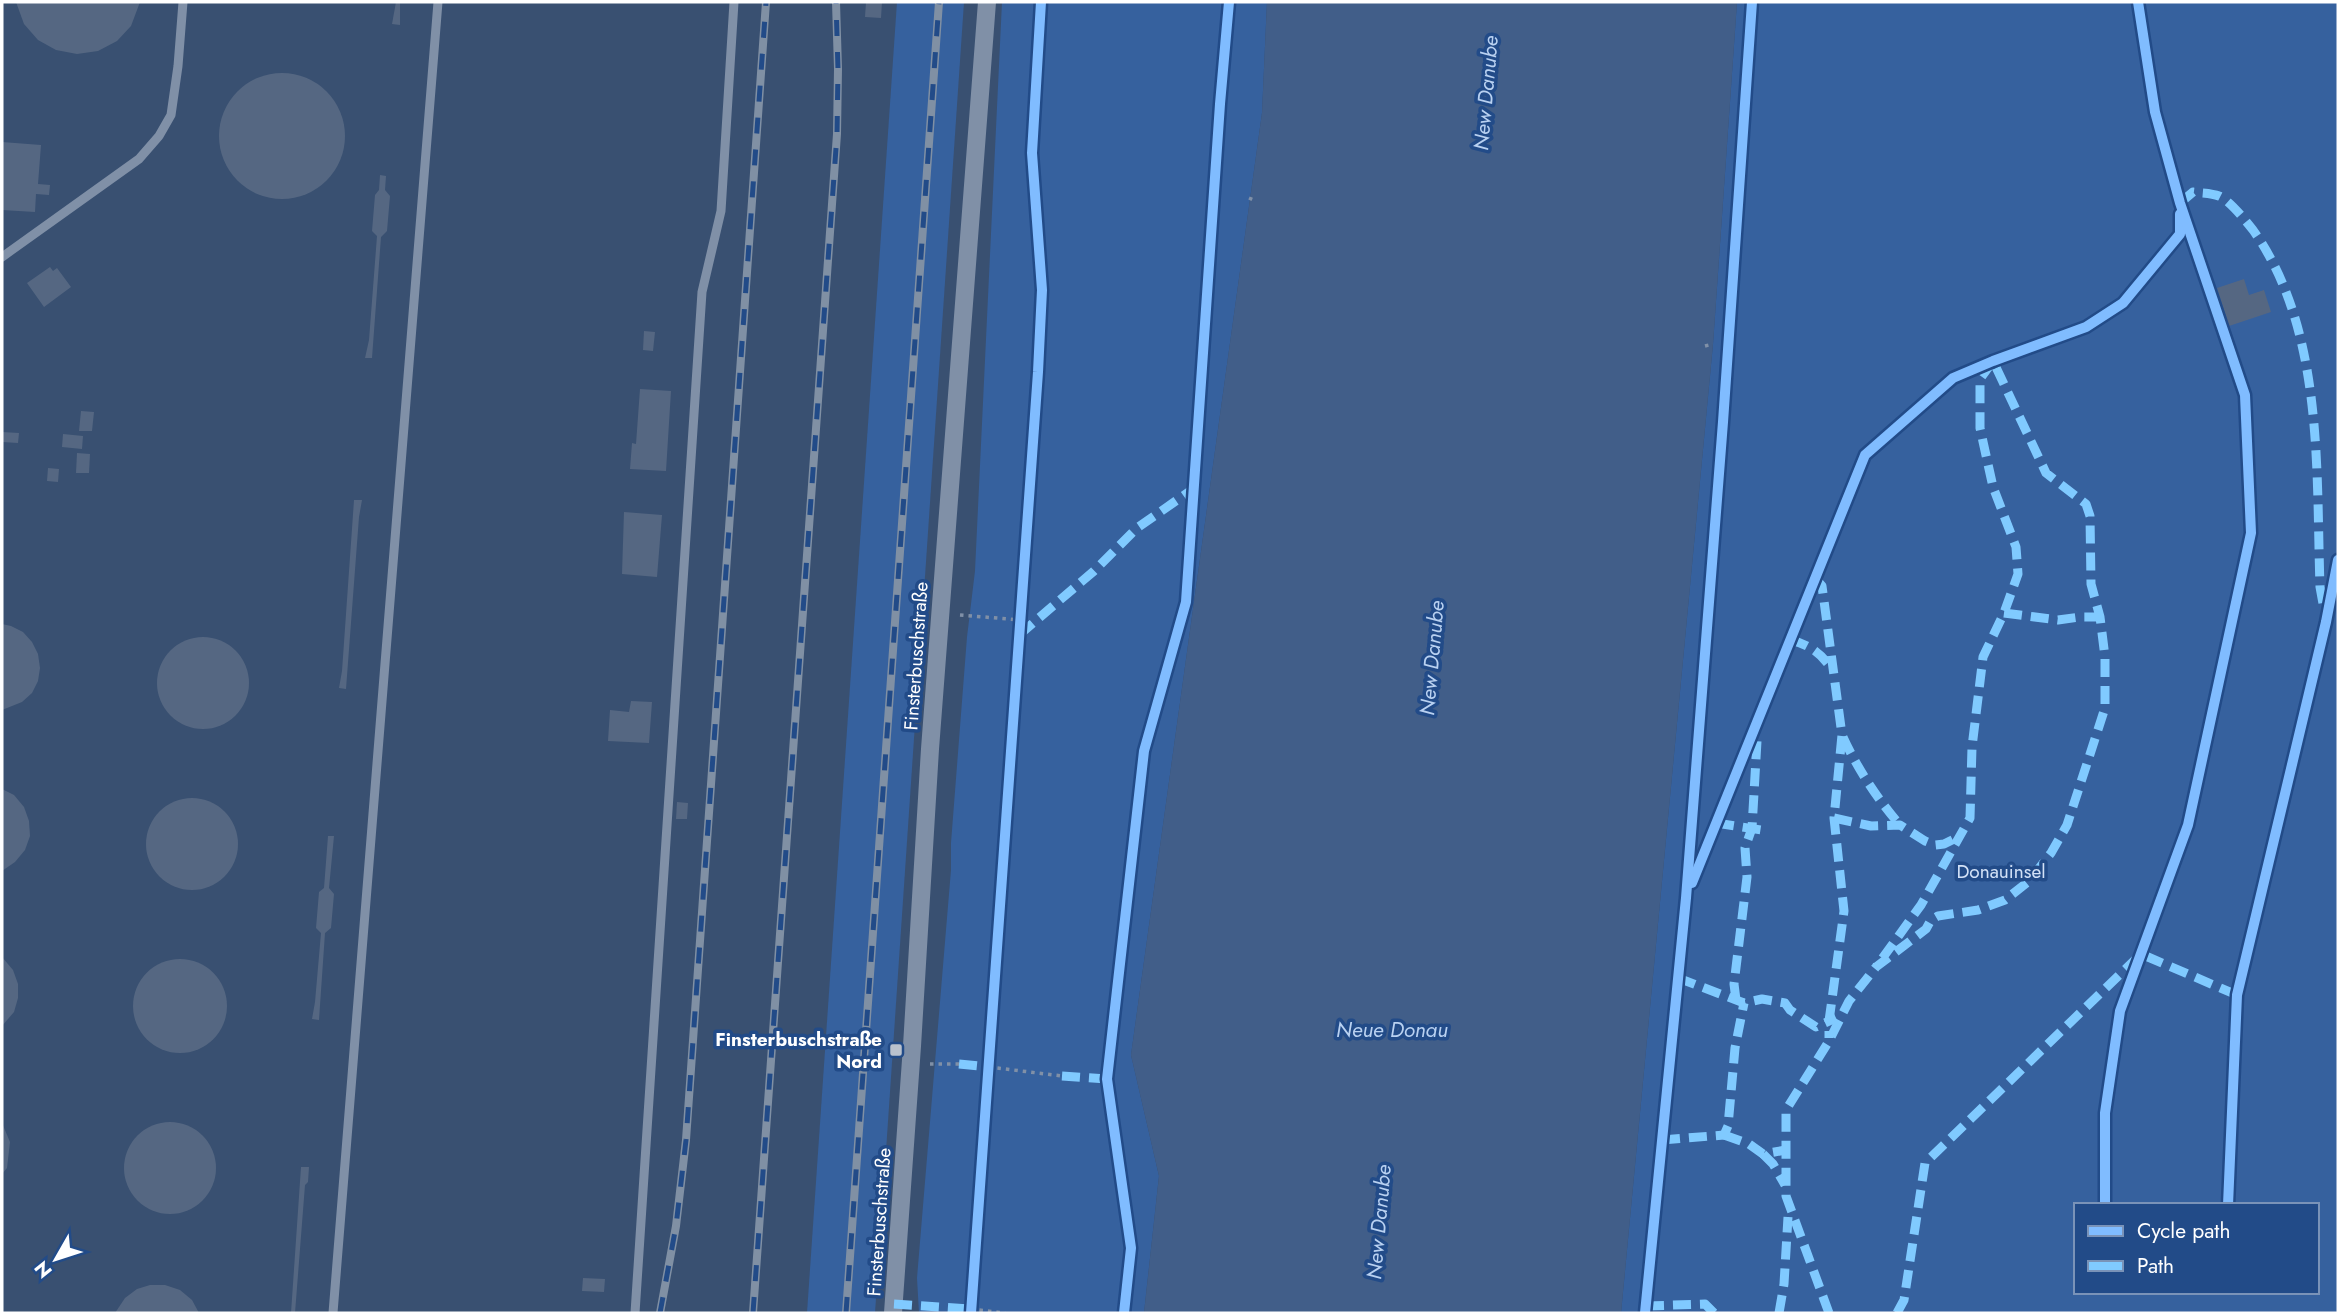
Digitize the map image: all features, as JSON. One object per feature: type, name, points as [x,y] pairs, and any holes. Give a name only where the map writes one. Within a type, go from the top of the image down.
[{"type":"street","name":"Finsterbuschstraße","points":[[893,1313],[930,749],[987,2]]},
{"type":"lane","points":[[2,257],[139,159],[159,136],[171,115],[183,2]]},
{"type":"lane","points":[[334,1313],[438,2]]},
{"type":"lane","points":[[635,1313],[702,292],[721,211],[734,2]]},
{"type":"path","points":[[1248,198],[1256,201]]},
{"type":"path","points":[[1705,345],[1713,344]]},
{"type":"path","points":[[1019,635],[1021,606]]},
{"type":"path","points":[[960,615],[1020,620]]},
{"type":"path","points":[[988,1081],[990,1054]]},
{"type":"path","points":[[926,1064],[959,1065]]},
{"type":"path","points":[[989,1067],[1062,1076]]},
{"type":"path","points":[[972,1297],[971,1311],[1005,1313]]},
{"type":"green space","points":[[897,2],[964,2],[875,1313],[807,1313]]},
{"type":"green space","points":[[1002,2],[1267,2],[1262,113],[1131,1055],[1159,1176],[1144,1313],[919,1313],[917,1278],[951,870],[967,637],[975,571]]},
{"type":"green space","name":"Donauinsel","points":[[1737,2],[2338,2],[2338,1313],[1621,1313],[1713,344]]},
{"type":"water","name":"Neue Donau","points":[[1267,2],[1737,2],[1713,344],[1621,1313],[1144,1313],[1159,1176],[1131,1055],[1262,113]]},
{"type":"building","points":[[16,2],[140,2],[131,26],[117,41],[98,51],[77,54],[56,50],[38,40],[24,24]]},
{"type":"building","points":[[396,2],[400,2],[400,25],[392,24]]},
{"type":"building","points":[[866,2],[882,2],[881,18],[865,17]]},
{"type":"building","points":[[282,73],[306,78],[326,92],[340,112],[345,136],[340,160],[326,180],[306,194],[282,199],[258,194],[238,180],[224,160],[219,136],[224,112],[238,92],[258,78]]},
{"type":"building","points":[[2,142],[41,145],[38,184],[50,185],[49,195],[36,194],[35,212],[2,210]]},
{"type":"building","points":[[380,175],[386,176],[385,190],[390,196],[387,231],[381,237],[372,358],[365,358],[369,340],[377,236],[372,231],[375,195],[379,190]]},
{"type":"building","points":[[50,267],[53,271],[57,268],[71,287],[44,307],[27,283]]},
{"type":"building","points":[[2244,279],[2249,295],[2264,290],[2271,312],[2229,326],[2217,288]]},
{"type":"building","points":[[644,331],[655,332],[653,351],[643,350]]},
{"type":"building","points":[[640,389],[671,391],[666,471],[630,469],[632,443],[636,444]]},
{"type":"building","points":[[81,411],[94,412],[92,431],[79,431]]},
{"type":"building","points":[[2,432],[19,433],[18,443],[2,442]]},
{"type":"building","points":[[63,434],[83,436],[82,449],[62,447]]},
{"type":"building","points":[[77,453],[90,454],[89,473],[76,473]]},
{"type":"building","points":[[48,468],[59,469],[58,482],[47,481]]},
{"type":"building","points":[[354,500],[362,500],[346,689],[339,688]]},
{"type":"building","points":[[624,512],[662,515],[657,577],[622,574]]},
{"type":"building","points":[[2,624],[23,632],[32,642],[38,654],[40,668],[32,693],[22,702],[2,710]]},
{"type":"building","points":[[194,637],[212,637],[229,644],[242,657],[249,674],[249,692],[242,709],[229,722],[212,729],[194,729],[177,722],[164,709],[157,692],[157,674],[164,657],[177,644]]},
{"type":"building","points":[[631,701],[652,702],[649,743],[608,741],[610,710],[629,712]]},
{"type":"building","points":[[2,789],[14,795],[24,807],[30,836],[25,850],[15,862],[2,871]]},
{"type":"building","points":[[192,798],[218,806],[230,818],[238,844],[230,870],[218,882],[192,890],[166,882],[154,870],[146,844],[154,818],[166,806]]},
{"type":"building","points":[[677,802],[688,803],[687,819],[676,819]]},
{"type":"building","points":[[328,836],[334,836],[329,888],[334,894],[331,928],[325,933],[319,1020],[312,1019],[321,933],[316,928],[319,892],[324,888]]},
{"type":"building","points":[[2,957],[13,970],[18,984],[18,998],[14,1012],[2,1026]]},
{"type":"building","points":[[180,959],[198,963],[213,973],[223,988],[227,1006],[223,1024],[213,1039],[198,1049],[180,1053],[162,1049],[147,1039],[137,1024],[133,1006],[137,988],[147,973],[162,963]]},
{"type":"building","points":[[161,1122],[179,1122],[196,1129],[209,1142],[216,1159],[216,1177],[209,1194],[196,1207],[179,1214],[161,1214],[144,1207],[131,1194],[124,1177],[124,1159],[131,1142],[144,1129]]},
{"type":"building","points":[[2,1123],[10,1142],[7,1168],[2,1174]]},
{"type":"building","points":[[301,1167],[309,1167],[308,1182],[305,1185],[295,1313],[291,1313]]},
{"type":"building","points":[[583,1278],[605,1279],[604,1292],[582,1291]]},
{"type":"building","points":[[150,1285],[165,1285],[180,1290],[192,1300],[199,1313],[115,1313],[125,1298],[137,1289]]},
{"type":"railway","points":[[660,1313],[676,1226],[686,1140],[766,2]]},
{"type":"railway","points":[[753,1313],[837,134],[836,2]]},
{"type":"railway","points":[[846,1313],[939,2]]},
{"type":"marked path","points":[[2180,203],[2193,192],[2219,196],[2232,206],[2253,230],[2276,269],[2293,311],[2312,402],[2320,587],[2324,609]]},
{"type":"marked path","points":[[1829,1313],[1786,1196],[1786,1110],[1829,1041],[1849,1001],[1876,967],[1926,929],[1931,920],[1938,916],[1978,910],[2005,900],[2029,881],[2051,853],[2067,825],[2105,708],[2105,657],[2100,617],[2091,584],[2090,516],[2086,504],[2046,473],[1993,361],[1980,379],[1980,428],[1993,487],[2016,547],[2018,574],[2004,613],[1983,657],[1972,747],[1970,818],[1921,905],[1876,967]]},
{"type":"marked path","points":[[1019,635],[1094,571],[1137,528],[1193,489]]},
{"type":"marked path","points":[[1815,578],[1822,586],[1842,735],[1834,818],[1844,911],[1829,1038]]},
{"type":"marked path","points":[[2004,613],[2058,620],[2100,617]]},
{"type":"marked path","points":[[1790,640],[1814,650],[1831,668]]},
{"type":"marked path","points":[[1736,1000],[1734,984],[1747,877],[1745,848],[1752,828],[1757,741],[1752,735]]},
{"type":"marked path","points":[[1843,737],[1868,783],[1900,825]]},
{"type":"marked path","points":[[1834,818],[1871,826],[1900,825],[1935,845],[1944,844],[1960,836]]},
{"type":"marked path","points":[[1716,823],[1761,830]]},
{"type":"marked path","points":[[1897,1313],[1904,1300],[1925,1163],[2141,954],[2237,995]]},
{"type":"marked path","points":[[1678,978],[1744,1003],[1762,999],[1785,1003],[1790,1010],[1816,1027],[1836,1018]]},
{"type":"marked path","points":[[1662,1140],[1724,1135],[1728,1126],[1735,1048],[1744,1003]]},
{"type":"marked path","points":[[959,1064],[989,1067]]},
{"type":"marked path","points":[[1062,1076],[1107,1079]]},
{"type":"marked path","points":[[1724,1135],[1749,1144],[1763,1154],[1786,1150]]},
{"type":"marked path","points":[[1763,1154],[1773,1164],[1785,1185]]},
{"type":"marked path","points":[[1779,1313],[1784,1284],[1788,1217]]},
{"type":"marked path","points":[[894,1304],[971,1309]]},
{"type":"marked path","points":[[1646,1306],[1705,1304],[1714,1313]]},
{"type":"cycle path","points":[[971,1313],[1038,372],[1042,290],[1032,153],[1041,2]]},
{"type":"cycle path","points":[[1124,1313],[1131,1248],[1107,1079],[1144,751],[1186,602],[1229,2]]},
{"type":"cycle path","points":[[1645,1313],[1686,898],[1752,2]]},
{"type":"cycle path","points":[[2105,1203],[2105,1113],[2120,1011],[2188,825],[2251,533],[2245,395],[2180,203],[2155,112],[2138,2]]},
{"type":"cycle path","points":[[1692,883],[1865,455],[1953,378],[2086,327],[2123,303],[2180,234],[2180,214]]},
{"type":"cycle path","points":[[2228,1203],[2237,995],[2326,622],[2338,560]]},
{"type":"place","name":"Finsterbuschstraße Nord","points":[[896,1050]]},
{"type":"water label","name":"New Danube","points":[[1486,93]]},
{"type":"water label","name":"New Danube","points":[[1432,658]]},
{"type":"water label","name":"New Danube","points":[[1379,1222]]}]
